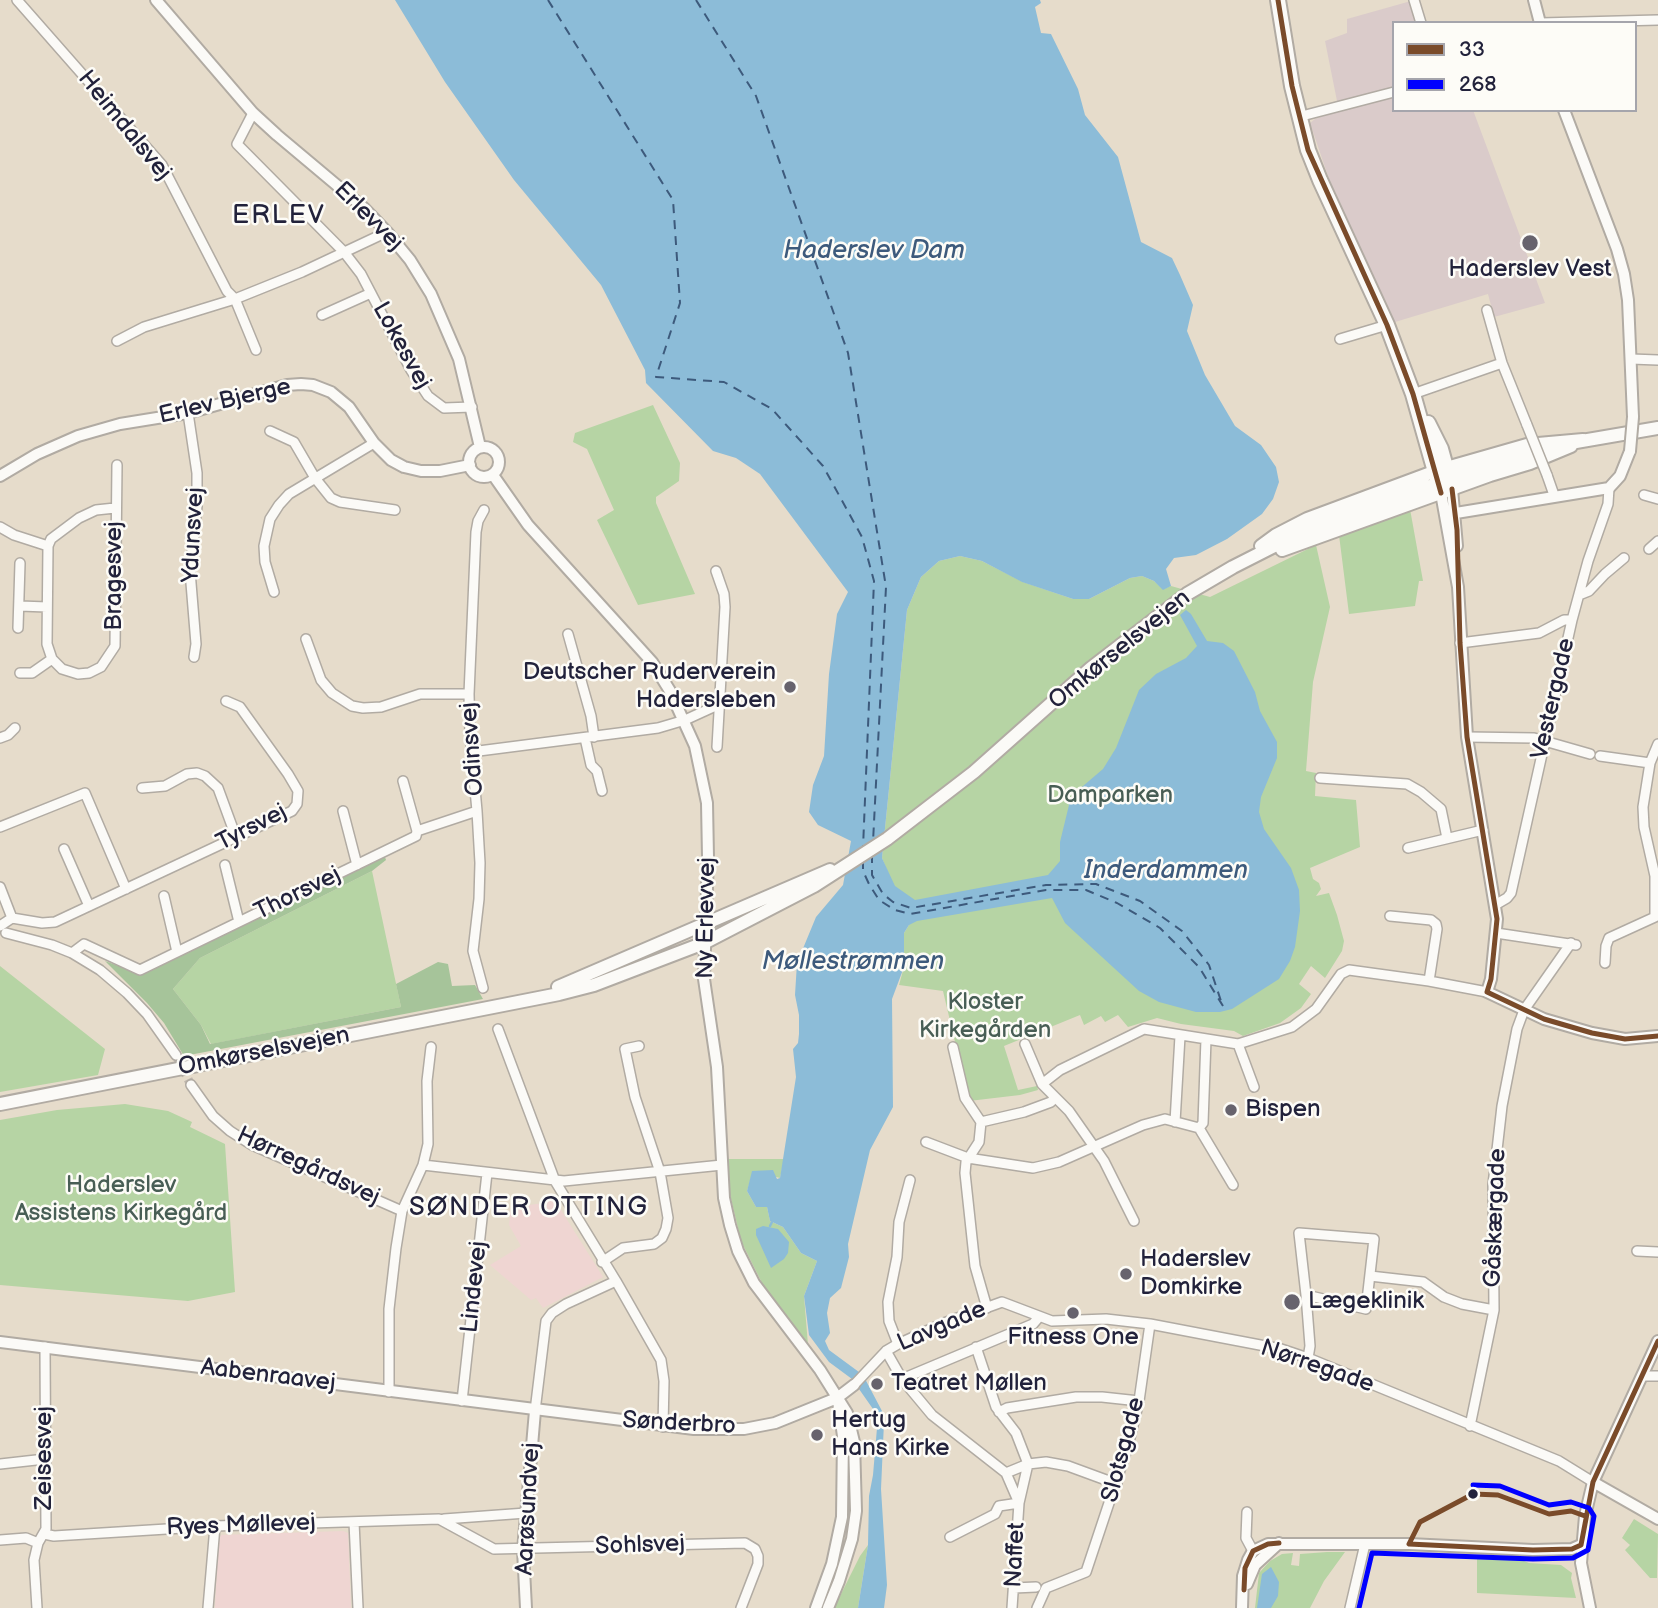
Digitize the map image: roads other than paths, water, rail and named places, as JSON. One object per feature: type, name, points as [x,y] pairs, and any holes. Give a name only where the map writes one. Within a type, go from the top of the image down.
[{"type":"main road","points":[[1278,0],[1298,117],[1320,180],[1387,325],[1444,481]]},
{"type":"main road","points":[[1413,394],[1441,449],[1444,481]]},
{"type":"main road","points":[[1233,568],[1527,445],[1583,440],[1658,428]]},
{"type":"main road","points":[[1233,568],[1276,535],[1307,519],[1444,481],[1531,463],[1583,440]]},
{"type":"main road","name":"Omkørselsvejen","points":[[0,1104],[594,985],[704,943],[779,906],[887,839],[974,772],[1091,668],[1140,629],[1187,594],[1233,568]]},
{"type":"main road","name":"Omkørselsvejen","points":[[528,1000],[609,967],[777,891],[841,867]]},
{"type":"main road","points":[[704,943],[720,925],[770,900],[777,891]]},
{"type":"main road","points":[[633,971],[642,962],[697,936],[704,924]]},
{"type":"street","name":"Heimdalsvej","points":[[17,0],[162,165],[227,291],[235,299],[256,349]]},
{"type":"street","name":"Erlevvej","points":[[156,0],[253,113],[364,208],[410,260],[431,293],[459,359],[480,447]]},
{"type":"street","points":[[1414,0],[1420,21]]},
{"type":"street","points":[[1534,0],[1539,21]]},
{"type":"street","points":[[1619,21],[1658,20]]},
{"type":"street","points":[[1298,117],[1392,93]]},
{"type":"street","points":[[1456,513],[1609,488],[1624,469],[1630,451],[1633,416],[1628,300],[1618,251],[1565,112]]},
{"type":"street","name":"Lokesvej","points":[[253,113],[237,144],[344,252],[371,293],[411,370],[428,396],[444,408],[472,407]]},
{"type":"street","points":[[117,341],[144,327],[235,299],[302,272],[387,232]]},
{"type":"street","name":"Lokesvej","points":[[322,315],[371,293]]},
{"type":"street","points":[[1488,310],[1502,363],[1555,495]]},
{"type":"street","points":[[1340,339],[1387,325]]},
{"type":"street","points":[[1631,359],[1658,360]]},
{"type":"street","points":[[1413,394],[1502,363]]},
{"type":"street","name":"Erlev Bjerge","points":[[0,477],[37,454],[78,436],[120,424],[188,413],[287,385],[313,385],[331,392],[349,407],[374,443],[391,460],[404,467],[440,471],[470,465]]},
{"type":"street","name":"Ydunsvej","points":[[188,413],[197,473],[197,506],[190,570],[196,644],[194,657]]},
{"type":"street","points":[[270,431],[294,442],[324,492],[340,502],[395,510]]},
{"type":"street","points":[[274,592],[265,562],[264,546],[270,519],[289,494],[374,443]]},
{"type":"street","points":[[480,447],[489,448],[499,457],[499,467],[493,475],[479,476],[470,465],[473,452],[480,447]]},
{"type":"street","name":"Bragesvej","points":[[52,659],[62,669],[78,674],[89,673],[101,667],[114,646],[117,465]]},
{"type":"street","name":"Ny Erlevvej","points":[[493,475],[528,525],[652,662],[685,720],[695,746],[706,803],[708,858],[704,979],[717,1067],[724,1198],[738,1251],[760,1293],[820,1370],[837,1398]]},
{"type":"street","points":[[1444,481],[1456,513],[1460,643],[1467,737],[1495,905],[1496,933],[1487,992]]},
{"type":"street","points":[[1444,481],[1457,547]]},
{"type":"street","points":[[1444,481],[1458,587]]},
{"type":"street","name":"Vestergade","points":[[1495,905],[1511,893],[1572,620],[1608,504],[1609,488]]},
{"type":"street","points":[[1644,495],[1658,499]]},
{"type":"street","name":"Bragesvej","points":[[48,546],[51,539],[79,518],[96,510],[115,508]]},
{"type":"street","name":"Odinsvej","points":[[483,988],[472,951],[479,899],[477,811],[469,694],[476,533],[484,510]]},
{"type":"street","points":[[0,527],[13,535],[48,546],[47,644],[52,659],[32,673],[20,673]]},
{"type":"street","points":[[1649,549],[1658,541]]},
{"type":"street","points":[[1579,595],[1589,591],[1624,558]]},
{"type":"street","points":[[18,628],[20,563]]},
{"type":"street","points":[[716,571],[724,594],[725,607],[717,747]]},
{"type":"street","points":[[20,606],[47,607]]},
{"type":"street","points":[[1460,643],[1539,633],[1564,620],[1572,620]]},
{"type":"street","points":[[568,634],[591,716],[591,765],[597,771],[602,791]]},
{"type":"street","points":[[306,639],[321,680],[332,693],[352,706],[381,707],[420,694],[469,694]]},
{"type":"street","name":"Tyrsvej","points":[[12,918],[43,923],[55,922],[292,811],[299,798],[288,774],[240,707],[226,701]]},
{"type":"street","points":[[471,752],[658,728],[685,720],[720,704]]},
{"type":"street","points":[[0,738],[8,735],[15,727]]},
{"type":"street","points":[[1467,737],[1515,736],[1595,755],[1650,763]]},
{"type":"street","points":[[1605,963],[1609,938],[1656,920],[1655,876],[1644,827],[1643,807],[1650,763],[1658,744]]},
{"type":"street","points":[[142,788],[165,786],[187,774],[205,775],[218,788],[236,837]]},
{"type":"street","points":[[1320,778],[1407,784],[1441,808],[1447,838]]},
{"type":"street","points":[[403,781],[417,831]]},
{"type":"street","points":[[0,827],[85,793],[126,889]]},
{"type":"street","name":"Thorsvej","points":[[342,811],[357,865]]},
{"type":"street","name":"Thorsvej","points":[[72,953],[84,944],[140,970],[416,836],[417,831],[477,811]]},
{"type":"street","points":[[1408,848],[1483,830]]},
{"type":"street","points":[[64,849],[89,906]]},
{"type":"street","name":"Thorsvej","points":[[225,865],[239,922]]},
{"type":"street","points":[[0,887],[12,918],[2,931],[72,953],[100,970],[127,993],[155,1023],[176,1055]]},
{"type":"street","points":[[164,896],[177,952]]},
{"type":"street","points":[[1390,916],[1431,920],[1436,924],[1429,981]]},
{"type":"street","name":"Gåskærgade","points":[[1470,1426],[1493,1310],[1493,1185],[1517,1028],[1524,1010],[1574,944],[1496,933]]},
{"type":"street","points":[[1042,1084],[1060,1070],[1144,1029],[1238,1044],[1292,1027],[1316,1009],[1341,974],[1349,970],[1487,992],[1561,1026],[1606,1037],[1625,1040],[1658,1035]]},
{"type":"street","points":[[498,1029],[555,1181],[661,1360],[664,1381],[663,1427]]},
{"type":"street","points":[[1175,1122],[1180,1036]]},
{"type":"street","points":[[1199,1128],[1203,1123],[1206,1039]]},
{"type":"street","points":[[1025,1044],[1042,1084],[1069,1111],[1095,1146],[1134,1221]]},
{"type":"street","points":[[1238,1044],[1254,1087]]},
{"type":"street","points":[[602,1262],[623,1248],[654,1244],[662,1238],[668,1218],[660,1172],[635,1097],[625,1049],[639,1046]]},
{"type":"street","points":[[389,1392],[389,1309],[402,1211],[423,1165],[428,1144],[427,1082],[431,1047]]},
{"type":"street","points":[[953,1048],[965,1098],[981,1122],[979,1142],[968,1158],[965,1183],[975,1266],[987,1307]]},
{"type":"street","name":"Hørregårdsvej","points":[[191,1085],[213,1116],[251,1144],[402,1211]]},
{"type":"street","points":[[981,1122],[1024,1112],[1051,1102],[1055,1097]]},
{"type":"street","points":[[926,1142],[968,1158],[1033,1168],[1059,1162],[1154,1121],[1165,1119],[1199,1128],[1233,1185]]},
{"type":"street","points":[[423,1165],[555,1181],[722,1165]]},
{"type":"street","name":"Lindevej","points":[[462,1401],[487,1173]]},
{"type":"street","points":[[898,1344],[889,1321],[888,1306],[896,1265],[899,1222],[910,1180]]},
{"type":"street","points":[[1306,1295],[1366,1310],[1374,1239],[1299,1233],[1310,1346],[1308,1358]]},
{"type":"street","points":[[1637,1251],[1658,1252]]},
{"type":"street","points":[[1370,1276],[1423,1282],[1444,1297],[1462,1304],[1493,1310]]},
{"type":"street","points":[[536,1411],[546,1321],[552,1313],[566,1304],[616,1281]]},
{"type":"street","name":"Lavgade","points":[[854,1385],[886,1351],[898,1344],[922,1332],[1002,1302]]},
{"type":"street","name":"Nørregade","points":[[1002,1302],[1052,1321],[1106,1319],[1281,1349],[1559,1461],[1593,1482]]},
{"type":"street","points":[[902,1379],[1033,1324],[1039,1317]]},
{"type":"street","name":"Slotsgade","points":[[1037,1608],[1046,1588],[1086,1572],[1117,1484],[1139,1401],[1150,1325]]},
{"type":"street","points":[[1590,1608],[1581,1563],[1581,1545],[1593,1482],[1658,1341]]},
{"type":"street","name":"Aabenraavej","points":[[0,1342],[536,1411]]},
{"type":"street","name":"Zeisesvej","points":[[37,1608],[34,1560],[38,1543],[44,1534],[46,1347]]},
{"type":"street","points":[[976,1347],[999,1412],[1016,1433],[1028,1464]]},
{"type":"street","points":[[886,1351],[902,1379],[932,1415],[1006,1473],[1028,1464],[1046,1462],[1068,1466],[1117,1484]]},
{"type":"street","points":[[1643,1376],[1658,1376]]},
{"type":"street","name":"Sønderbro","points":[[536,1411],[696,1430],[744,1429],[775,1423],[837,1398],[854,1385]]},
{"type":"street","points":[[999,1412],[1007,1408],[1076,1397],[1139,1401]]},
{"type":"street","points":[[816,1608],[832,1564],[842,1517],[843,1436],[837,1398]]},
{"type":"street","points":[[828,1608],[849,1550],[856,1511],[854,1442],[847,1413],[837,1398]]},
{"type":"street","name":"Aarøsundvej","points":[[526,1608],[523,1550],[536,1411]]},
{"type":"street","points":[[0,1464],[45,1459]]},
{"type":"street","name":"Naffet","points":[[1012,1608],[1019,1503],[1028,1464]]},
{"type":"street","name":"Naffet","points":[[1006,1473],[1019,1503]]},
{"type":"street","points":[[1593,1482],[1658,1519]]},
{"type":"street","name":"Naffet","points":[[950,1537],[995,1514],[999,1506],[1019,1503]]},
{"type":"street","points":[[1247,1512],[1246,1538],[1254,1551]]},
{"type":"street","name":"Ryes Møllevej","points":[[44,1534],[54,1536],[215,1526],[439,1519],[526,1513]]},
{"type":"street","points":[[439,1519],[454,1525],[485,1546],[523,1550]]},
{"type":"street","points":[[354,1522],[358,1608]]},
{"type":"street","points":[[208,1608],[215,1526]]},
{"type":"street","points":[[0,1540],[26,1538],[38,1543]]},
{"type":"street","name":"Sohlsvej","points":[[523,1550],[745,1543],[755,1549],[758,1564],[741,1608]]},
{"type":"street","points":[[1244,1590],[1255,1564],[1279,1543]]},
{"type":"street","points":[[1242,1608],[1245,1568],[1254,1551],[1268,1544],[1365,1544],[1533,1550],[1572,1549],[1581,1545]]},
{"type":"street","points":[[1350,1608],[1365,1544]]},
{"type":"street","points":[[1014,1588],[1036,1587]]},
{"type":"water","name":"Haderslev Dam","points":[[395,0],[1040,0],[1041,3],[1035,7],[1041,33],[1051,34],[1078,89],[1085,115],[1118,157],[1141,242],[1172,258],[1180,275],[1193,305],[1187,331],[1205,375],[1235,426],[1261,445],[1276,467],[1279,482],[1273,499],[1262,514],[1227,539],[1196,555],[1174,558],[1166,569],[1171,586],[1163,590],[1154,581],[1142,576],[1130,578],[1089,599],[1073,599],[1022,582],[982,561],[960,556],[939,561],[921,577],[907,610],[882,858],[895,886],[915,900],[1048,875],[1060,861],[1060,842],[1069,805],[1062,795],[1072,799],[1076,792],[1103,769],[1116,748],[1139,690],[1156,674],[1186,658],[1197,646],[1180,615],[1186,610],[1207,641],[1223,643],[1234,651],[1255,692],[1260,711],[1277,742],[1277,758],[1261,797],[1259,812],[1264,829],[1291,868],[1299,890],[1300,911],[1295,947],[1279,979],[1232,1009],[1220,1012],[1196,1012],[1159,1002],[1139,991],[1065,923],[1052,898],[917,921],[909,925],[904,933],[904,967],[892,999],[893,1107],[870,1150],[848,1244],[849,1257],[841,1288],[830,1298],[827,1313],[830,1333],[825,1341],[829,1350],[863,1375],[882,1411],[884,1422],[881,1489],[887,1585],[884,1608],[858,1608],[868,1545],[869,1496],[877,1428],[873,1409],[852,1379],[829,1362],[809,1335],[804,1296],[817,1261],[801,1253],[783,1227],[770,1221],[767,1207],[756,1207],[747,1191],[752,1171],[773,1170],[777,1179],[780,1178],[796,1077],[793,1049],[798,1043],[799,1034],[795,995],[797,963],[816,917],[843,885],[851,841],[818,825],[809,812],[813,785],[824,756],[829,674],[837,614],[848,592],[760,474],[736,458],[713,451],[646,383],[645,370],[601,285],[514,180],[445,82]]},
{"type":"water","points":[[763,1226],[778,1229],[789,1242],[788,1253],[784,1259],[771,1268],[756,1235],[756,1229]]},
{"type":"water","points":[[1271,1567],[1279,1582],[1278,1596],[1271,1608],[1257,1608],[1262,1574]]},
{"type":"waterway","points":[[770,1226],[772,1222]]},
{"type":"tunnel","points":[[176,1055],[191,1085]]},
{"type":"place","name":"Haderslev Vest","points":[[1530,243]]},
{"type":"place","name":"Deutscher Ruderverein Hadersleben","points":[[790,687]]},
{"type":"place","name":"Bispen","points":[[1231,1110]]},
{"type":"place","name":"Haderslev Domkirke","points":[[1126,1274]]},
{"type":"place","name":"Lægeklinik","points":[[1292,1302]]},
{"type":"place","name":"Fitness One","points":[[1073,1313]]},
{"type":"place","name":"Teatret Møllen","points":[[877,1384]]},
{"type":"place","name":"Hertug Hans Kirke","points":[[817,1435]]},
{"type":"district","name":"ERLEV","points":[[279,216]]},
{"type":"district","name":"SØNDER OTTING","points":[[529,1208]]},
{"type":"park label","name":"Damparken","points":[[1110,796]]},
{"type":"park label","name":"Kloster Kirkegården","points":[[985,1017]]},
{"type":"park label","name":"Haderslev Assistens Kirkegård","points":[[121,1200]]},
{"type":"water label","name":"Inderdammen","points":[[1166,871]]},
{"type":"water label","name":"Møllestrømmen","points":[[853,962]]}]
